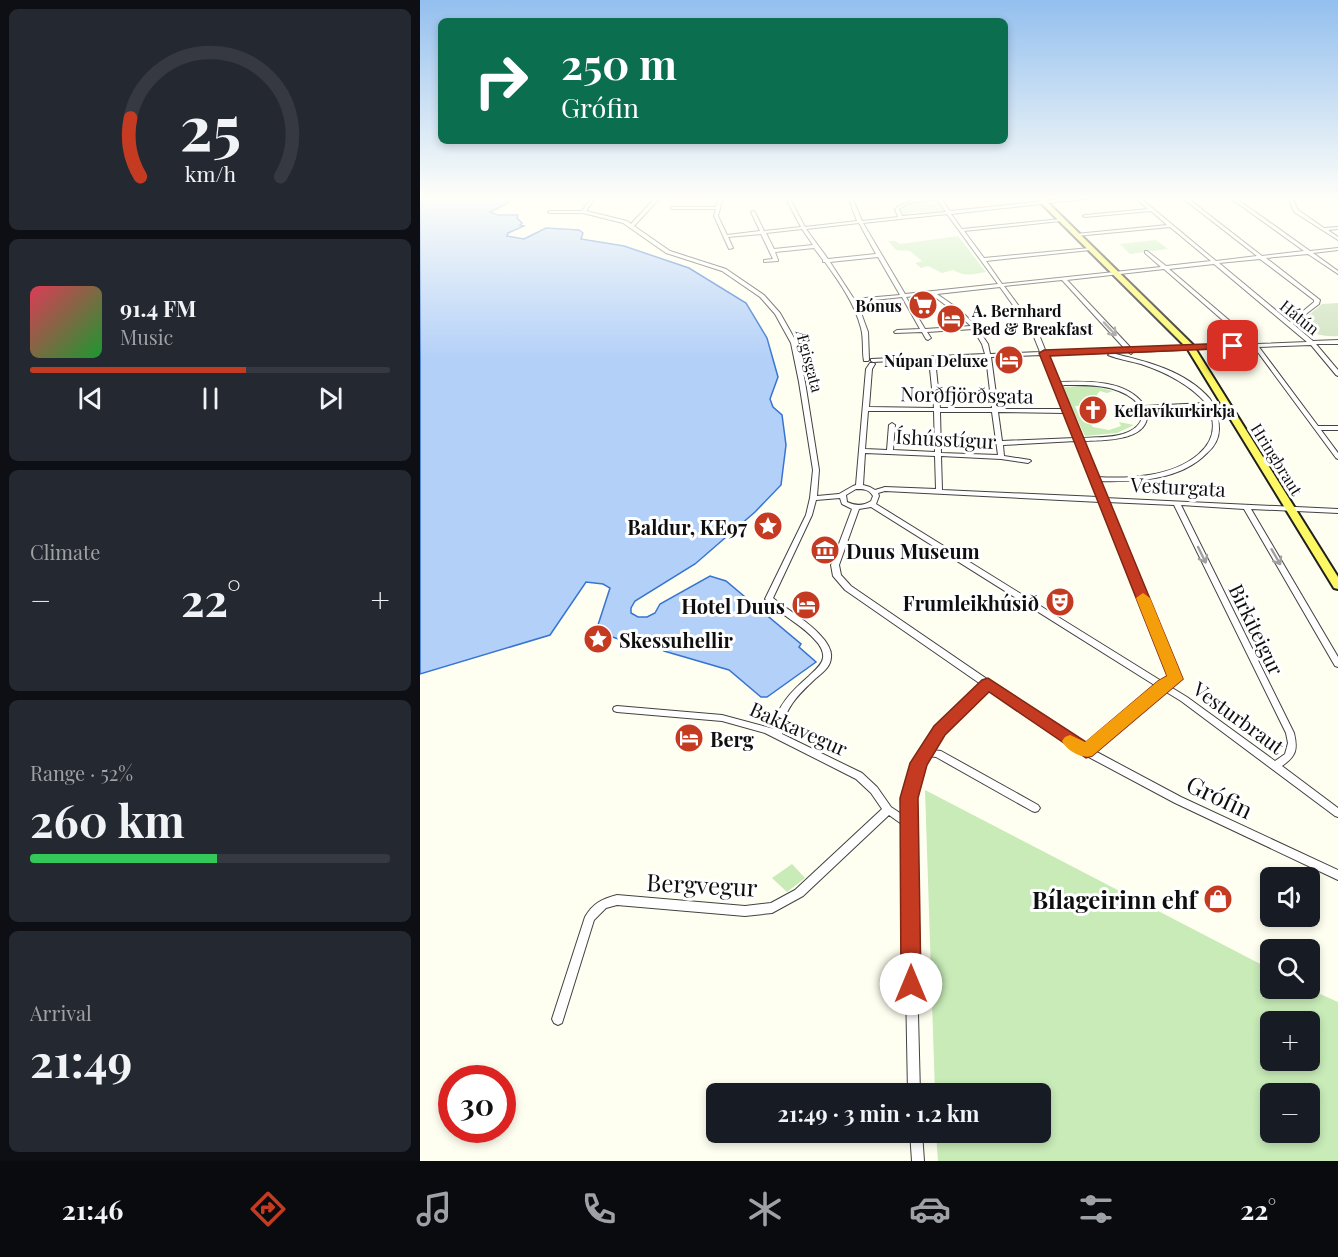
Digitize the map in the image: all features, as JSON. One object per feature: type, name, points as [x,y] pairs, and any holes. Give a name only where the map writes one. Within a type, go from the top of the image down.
[{"type":"main road","name":"Hringbraut","points":[[1092,251],[1190,347],[1338,585]]},
{"type":"street","name":"Ægisgata","points":[[669,251],[724,270],[745,282],[762,296],[784,324],[794,343],[816,470],[809,515],[769,599],[778,608],[813,631],[827,652],[828,658],[824,666],[786,705],[778,723],[778,735]]},
{"type":"street","points":[[766,261],[776,260],[772,251]]},
{"type":"street","points":[[819,251],[854,301],[864,329],[866,351],[871,363],[859,487]]},
{"type":"street","points":[[877,251],[926,331],[928,338]]},
{"type":"street","points":[[976,251],[1035,332],[1175,679],[1163,685],[1086,751]]},
{"type":"street","points":[[982,260],[1069,251]]},
{"type":"street","name":"Hátún","points":[[1200,251],[1312,343],[1338,374]]},
{"type":"street","points":[[1253,251],[1317,300],[1317,303],[1290,324]]},
{"type":"street","points":[[854,301],[1316,251]]},
{"type":"street","points":[[1148,252],[1255,345],[1338,457]]},
{"type":"street","points":[[1308,252],[1338,273]]},
{"type":"street","points":[[825,261],[879,255]]},
{"type":"street","points":[[1063,278],[1137,361]]},
{"type":"street","points":[[931,292],[974,328],[984,340],[988,355],[993,411],[1001,457]]},
{"type":"street","points":[[897,332],[992,326]]},
{"type":"street","points":[[871,363],[886,359],[1338,342]]},
{"type":"street","points":[[1095,479],[1121,480],[1173,471],[1196,460],[1210,446],[1215,435],[1215,418],[1209,405],[1200,394],[1181,379],[1137,361],[1111,355]]},
{"type":"street","points":[[932,357],[939,492]]},
{"type":"street","points":[[999,443],[1113,438],[1131,434],[1145,422],[1144,408],[1133,396],[1113,387],[1088,383],[1057,384]]},
{"type":"street","points":[[1144,408],[1209,405]]},
{"type":"street","name":"Norðfjörðsgata","points":[[866,409],[1068,411]]},
{"type":"street","points":[[890,452],[892,425]]},
{"type":"street","points":[[1317,428],[1338,428]]},
{"type":"street","name":"Íshússtígur","points":[[862,451],[1001,457],[1028,461]]},
{"type":"street","points":[[813,498],[841,496],[846,490],[859,487],[874,492],[876,499],[871,504],[856,508],[846,505],[841,496]]},
{"type":"street","name":"Vesturgata","points":[[874,492],[885,489],[1338,511]]},
{"type":"street","name":"Birkiteigur","points":[[1176,503],[1290,733],[1292,743],[1289,756],[1275,766]]},
{"type":"street","name":"Vesturbraut","points":[[871,504],[1163,685],[1338,813]]},
{"type":"street","points":[[1246,506],[1338,664]]},
{"type":"street","name":"Grófin","points":[[856,508],[835,565],[840,580],[848,588],[1086,751],[1178,800],[1338,875]]},
{"type":"street","points":[[914,1083],[908,823],[911,788],[924,752],[940,730],[988,684]]},
{"type":"street","name":"Bakkavegur","points":[[617,709],[722,718],[755,726],[778,735],[859,776],[874,790],[888,810],[908,823]]},
{"type":"street","points":[[924,752],[938,754],[1035,808]]},
{"type":"street","name":"Bergvegur","points":[[558,1019],[590,917],[603,904],[617,900],[745,911],[772,908],[799,893],[888,810]]},
{"type":"street","points":[[917,1143],[918,1161]]},
{"type":"green space","points":[[910,251],[970,251],[986,272],[966,274],[953,270],[942,273],[928,266],[921,268],[915,263],[922,261]]},
{"type":"green space","points":[[1127,251],[1151,251],[1130,254]]},
{"type":"green space","points":[[1338,303],[1338,336],[1317,334],[1299,323],[1322,304]]},
{"type":"green space","points":[[1093,386],[1113,391],[1107,393],[1100,391],[1097,394],[1098,399],[1105,403],[1103,405],[1075,406],[1078,413],[1083,413],[1093,427],[1109,430],[1121,426],[1119,422],[1134,425],[1117,433],[1085,436],[1062,387]]},
{"type":"green space","points":[[925,790],[1260,964],[1260,999],[1320,999],[1320,994],[1338,1002],[1338,1161],[938,1161],[937,1143],[1051,1143],[1051,1083],[935,1083]]},
{"type":"green space","points":[[792,864],[805,878],[787,892],[772,878]]},
{"type":"water","points":[[420,251],[639,251],[689,268],[746,303],[767,338],[778,377],[770,399],[773,407],[782,415],[786,445],[781,485],[755,512],[695,564],[635,601],[631,613],[638,617],[647,617],[655,613],[660,604],[710,576],[726,581],[801,644],[799,647],[816,662],[767,697],[761,697],[729,670],[664,651],[658,646],[634,643],[596,631],[610,588],[603,584],[586,582],[550,635],[420,674]]},
{"type":"slow traffic","points":[[1070,741],[1086,751],[1163,685],[1175,679],[1143,598]]},
{"type":"place","name":"Bónus","points":[[923,305]]},
{"type":"place","name":"A. Bernhard Bed & Breakfast","points":[[951,319]]},
{"type":"place","name":"Núpan Deluxe","points":[[1009,360]]},
{"type":"place","name":"Keflavíkurkirkja","points":[[1093,410]]},
{"type":"place","name":"Baldur, KE97","points":[[768,526]]},
{"type":"place","name":"Duus Museum","points":[[825,550]]},
{"type":"place","name":"Frumleikhúsið","points":[[1060,602]]},
{"type":"place","name":"Hotel Duus","points":[[806,605]]},
{"type":"place","name":"Skessuhellir","points":[[598,639]]},
{"type":"place","name":"Berg","points":[[689,738]]},
{"type":"place","name":"Bílageirinn ehf","points":[[1218,899]]},
{"type":"route","points":[[911,984],[909,798],[913,777],[924,752],[940,730],[988,684],[1086,751],[1163,685],[1175,679],[1044,353],[1233,346]]}]
